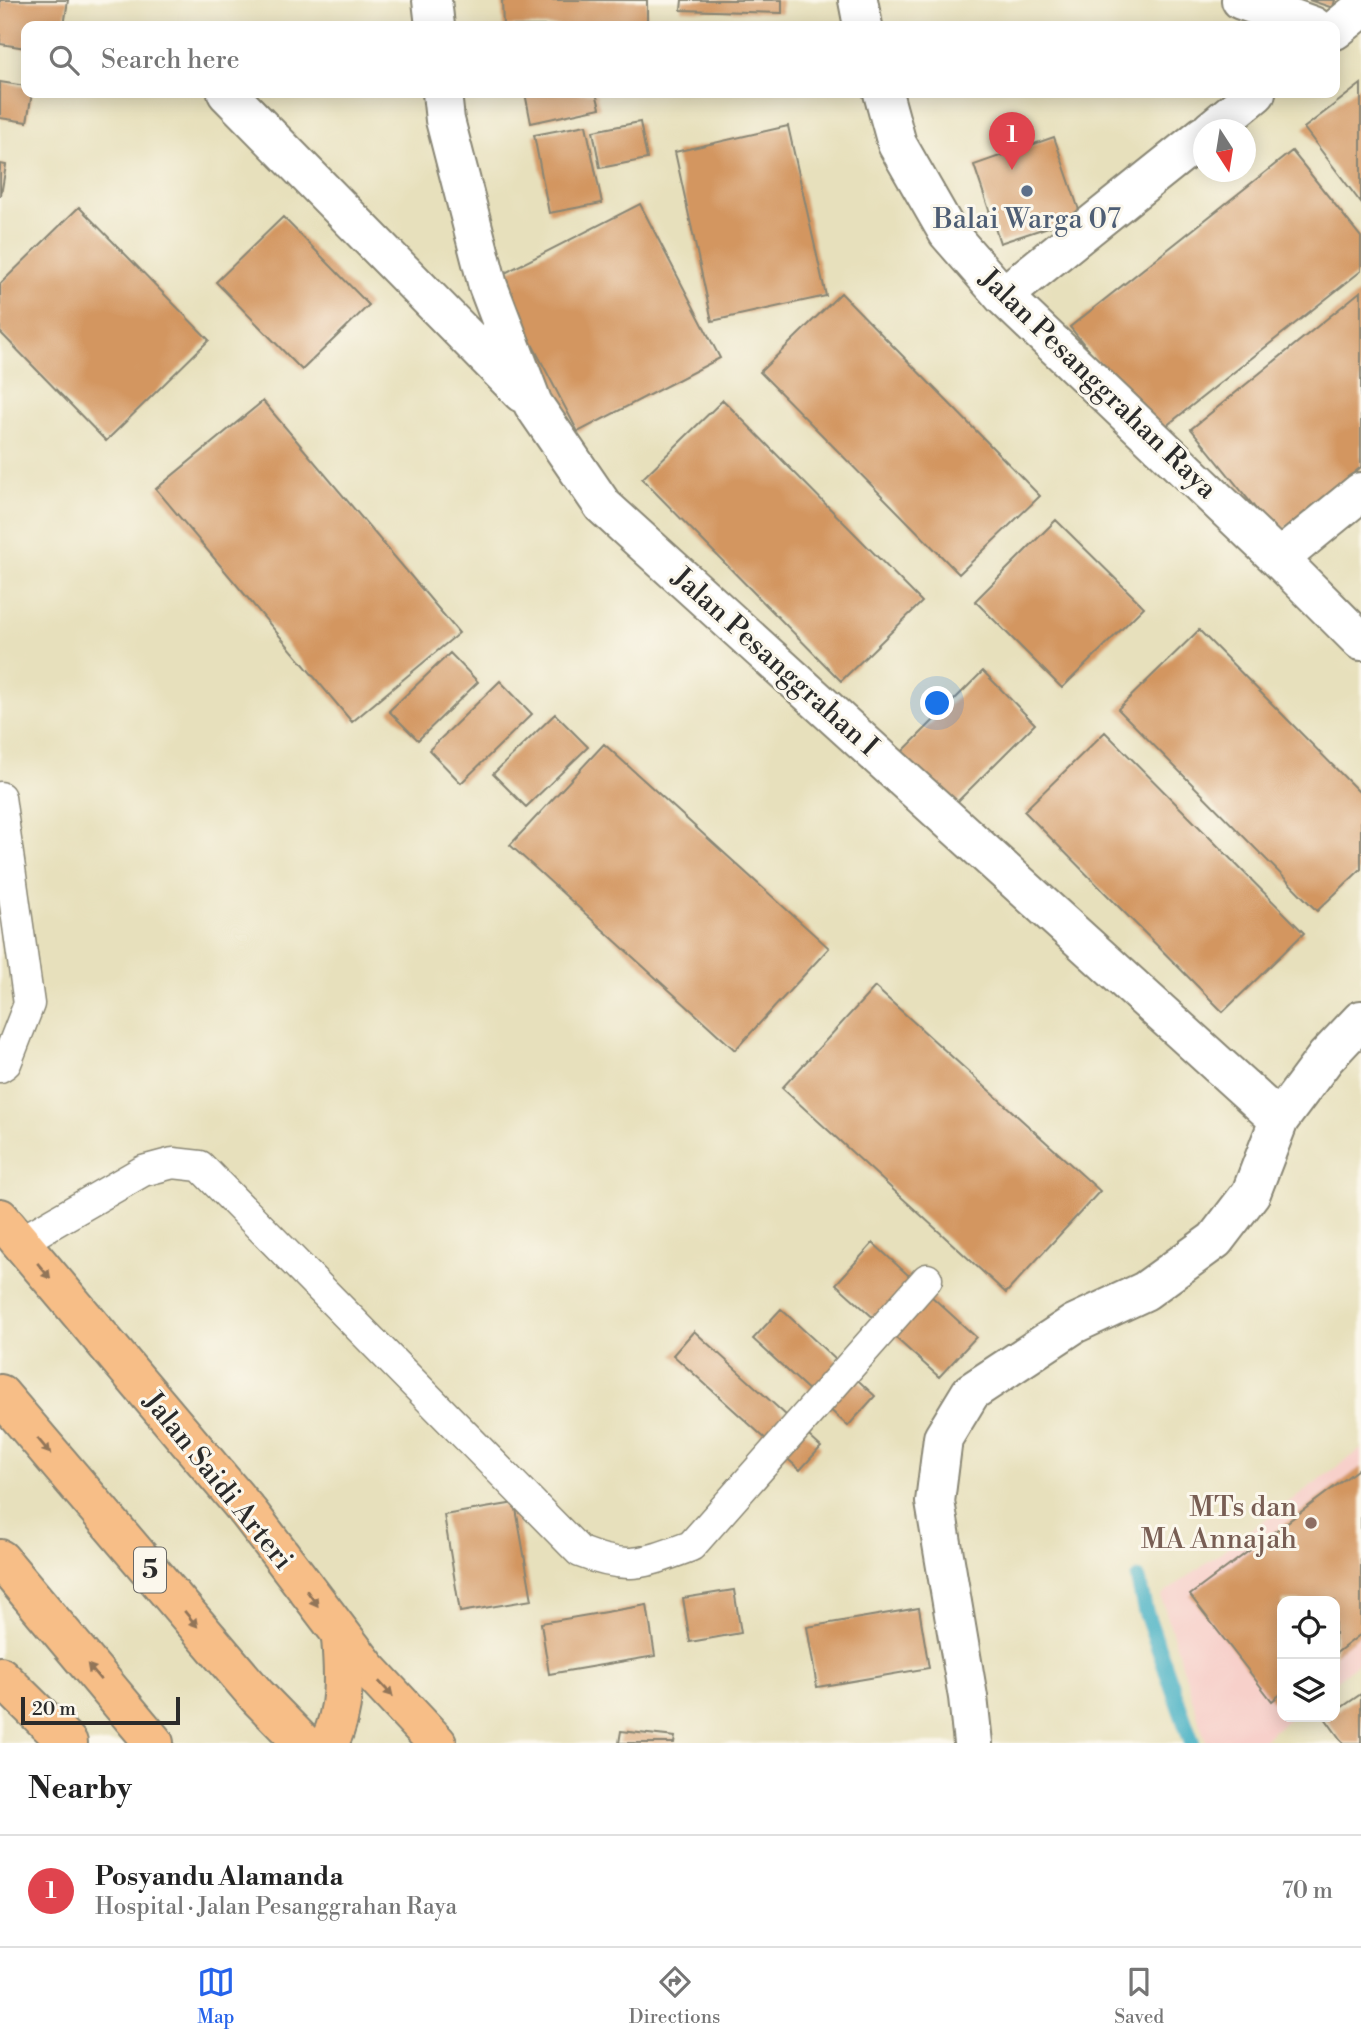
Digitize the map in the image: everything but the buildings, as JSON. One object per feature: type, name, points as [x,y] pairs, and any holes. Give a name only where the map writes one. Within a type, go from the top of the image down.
[{"type":"main road","name":"Jalan Saidi Arteri","points":[[10,1230],[249,1513],[341,1638],[437,1743]]},
{"type":"main road","name":"5","points":[[0,1394],[257,1696],[303,1743]]},
{"type":"main road","points":[[0,1559],[154,1743]]},
{"type":"main road","points":[[329,1743],[339,1716],[343,1693],[341,1638]]},
{"type":"main road","points":[[0,1676],[68,1743]]},
{"type":"street","points":[[432,0],[434,21]]},
{"type":"street","points":[[858,0],[862,21]]},
{"type":"street","points":[[1241,0],[1299,21]]},
{"type":"street","points":[[1340,26],[1361,9]]},
{"type":"street","points":[[232,98],[533,404]]},
{"type":"street","name":"Jalan Pesanggrahan I","points":[[443,98],[445,120],[488,286],[533,404],[603,506],[1279,1120]]},
{"type":"street","name":"Jalan Pesanggrahan Raya","points":[[884,98],[897,144],[948,233],[1003,296],[1279,559],[1361,641]]},
{"type":"street","points":[[1224,119],[1250,98]]},
{"type":"street","points":[[1003,296],[1193,143]]},
{"type":"street","points":[[1279,559],[1361,492]]},
{"type":"street","points":[[972,1743],[968,1698],[935,1502],[943,1438],[971,1392],[1074,1324],[1145,1291],[1215,1240],[1251,1193],[1279,1120],[1326,1057],[1361,1020]]},
{"type":"lane","points":[[0,797],[29,1004],[6,1063],[0,1068]]},
{"type":"lane","points":[[10,1230],[143,1171],[173,1163],[200,1166],[580,1552],[603,1561],[640,1564],[691,1546],[927,1279]]},
{"type":"shaded area","name":"MTs dan MA Annajah","points":[[1361,1449],[1361,1660],[1340,1678],[1340,1596],[1277,1596],[1277,1722],[1285,1722],[1259,1743],[1206,1743],[1161,1596]]},
{"type":"waterway","points":[[1138,1579],[1145,1610],[1192,1743]]},
{"type":"place","name":"Posyandu Alamanda","points":[[1012,170]]},
{"type":"place","name":"Balai Warga 07","points":[[1027,191]]},
{"type":"place","name":"MTs dan MA Annajah","points":[[1311,1523]]}]
